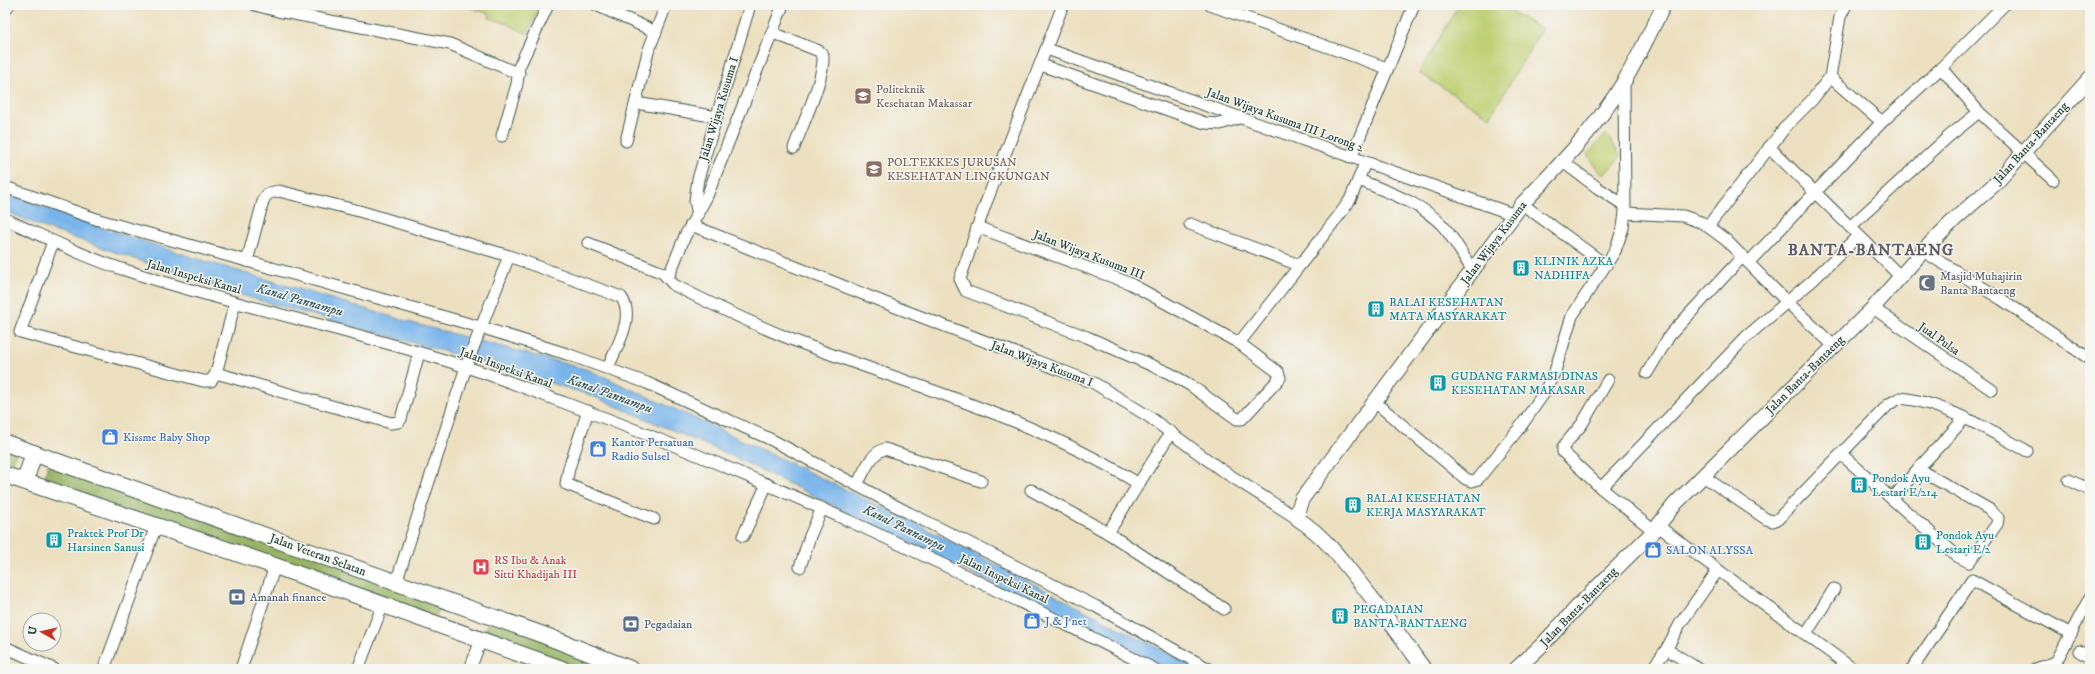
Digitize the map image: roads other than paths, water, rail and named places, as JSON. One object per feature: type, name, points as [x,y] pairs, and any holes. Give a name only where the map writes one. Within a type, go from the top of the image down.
[{"type":"main road","name":"Jalan Veteran Selatan","points":[[5,444],[34,453],[600,656],[630,669]]},
{"type":"main road","points":[[25,482],[34,453]]},
{"type":"main road","name":"Jalan Veteran Selatan","points":[[5,475],[275,566],[562,669]]},
{"type":"main road","points":[[442,626],[450,603]]},
{"type":"main road","points":[[464,634],[472,611]]},
{"type":"street","points":[[502,136],[519,74],[521,60],[548,5]]},
{"type":"street","points":[[596,5],[656,32]]},
{"type":"street","points":[[626,141],[648,52],[666,5]]},
{"type":"street","name":"Jalan Wijaya Kusuma I","points":[[698,214],[695,201],[698,179],[750,5]]},
{"type":"street","points":[[668,278],[691,225],[698,214],[773,33],[783,5]]},
{"type":"street","points":[[977,227],[1063,5]]},
{"type":"street","points":[[1210,5],[1387,68]]},
{"type":"street","points":[[1351,158],[1414,5]]},
{"type":"street","name":"Jalan Wijaya Kusuma","points":[[1298,519],[1298,510],[1302,499],[1518,210],[1563,162],[1624,81],[1664,5]]},
{"type":"street","points":[[1708,226],[1787,125],[1812,100],[1830,78],[1840,17],[1846,5]]},
{"type":"street","points":[[1647,373],[1670,335],[1816,192],[1882,122],[1941,68],[2004,5]]},
{"type":"street","points":[[260,6],[450,44],[519,74]]},
{"type":"street","points":[[773,33],[824,54],[824,62],[819,80],[794,148]]},
{"type":"street","name":"Jalan Wijaya Kusuma III Lorong 2","points":[[1047,49],[1365,163],[1518,210],[1606,266]]},
{"type":"street","points":[[1041,65],[1206,124],[1220,124],[1239,118]]},
{"type":"street","points":[[1941,68],[1980,112],[2053,180]]},
{"type":"street","points":[[1830,78],[1882,122]]},
{"type":"street","name":"Jalan Banta-Bantaeng","points":[[1516,669],[1541,646],[1581,603],[1656,529],[1674,505],[1873,308],[1922,251],[1955,219],[1996,183],[2090,78]]},
{"type":"street","points":[[1375,402],[1466,479],[1472,481],[1478,479],[1521,426],[1544,393],[1555,371],[1572,316],[1589,288],[1606,266],[1615,251],[1623,228],[1625,209],[1624,81]]},
{"type":"street","points":[[636,103],[717,117]]},
{"type":"street","points":[[1850,227],[1948,137],[1980,112]]},
{"type":"street","points":[[1769,147],[1901,277]]},
{"type":"street","points":[[1563,162],[1625,209],[1683,216],[1708,226],[1726,240],[1746,259],[1787,302],[1834,346]]},
{"type":"street","points":[[1239,343],[1350,200],[1365,163]]},
{"type":"street","points":[[1359,180],[1408,201],[1431,214],[1443,226],[1473,271]]},
{"type":"street","points":[[5,187],[99,220],[608,368],[647,383],[770,439],[909,513],[1108,612],[1209,669]]},
{"type":"street","points":[[247,262],[264,198],[268,193],[279,191],[359,211],[509,256],[621,297],[627,304],[626,322],[608,368]]},
{"type":"street","name":"Jalan Inspeksi Kanal","points":[[5,219],[53,242],[122,269],[235,303],[419,353],[467,364],[659,438],[822,508],[1045,613],[1154,669]]},
{"type":"street","points":[[1190,224],[1299,265]]},
{"type":"street","name":"Jalan Wijaya Kusuma I","points":[[691,225],[898,308],[1072,374],[1117,396],[1171,432],[1220,469],[1298,519],[1324,539],[1380,607],[1424,669]]},
{"type":"street","name":"Jalan Wijaya Kusuma III","points":[[977,227],[1129,283],[1239,343],[1278,372],[1280,378],[1242,419],[1237,420],[1190,385],[1169,373],[1087,337],[966,290],[960,278],[977,227]]},
{"type":"street","points":[[1601,488],[1746,337],[1813,280],[1858,236]]},
{"type":"street","points":[[53,242],[20,332],[203,381],[211,381],[216,373],[235,303]]},
{"type":"street","points":[[588,243],[663,273],[674,285],[687,292],[792,339],[1044,433],[1096,459],[1139,484]]},
{"type":"street","points":[[1922,251],[2001,299],[2090,359]]},
{"type":"street","points":[[396,583],[467,364],[509,256]]},
{"type":"street","name":"Jual Pulsa","points":[[1873,308],[1992,390]]},
{"type":"street","points":[[216,373],[392,423],[398,422],[401,419],[419,353]]},
{"type":"street","points":[[1608,380],[1582,424],[1563,448],[1566,456],[1601,488],[1656,529],[1718,570],[1853,669]]},
{"type":"street","points":[[1703,476],[1766,519],[1773,521],[1778,519],[1896,399],[1906,398],[1965,418],[2027,451]]},
{"type":"street","points":[[588,411],[569,468],[566,484],[654,519]]},
{"type":"street","points":[[1892,499],[1965,418]]},
{"type":"street","points":[[1108,533],[1171,432]]},
{"type":"street","points":[[857,485],[874,457],[881,450],[885,449],[982,481]]},
{"type":"street","points":[[1842,455],[1962,560],[1969,562],[1973,559],[1997,524],[1998,518],[1990,510],[1918,470]]},
{"type":"street","points":[[2069,480],[2090,490]]},
{"type":"street","points":[[743,536],[767,484]]},
{"type":"street","points":[[1031,490],[1108,533],[1224,609]]},
{"type":"street","points":[[800,567],[822,508]]},
{"type":"street","points":[[104,669],[156,526]]},
{"type":"street","points":[[241,669],[275,566]]},
{"type":"street","points":[[1652,669],[1669,651],[1680,624],[1718,570]]},
{"type":"street","points":[[1912,669],[1972,580],[2071,634]]},
{"type":"street","points":[[1806,634],[1834,589]]},
{"type":"street","points":[[2036,669],[2039,666],[2053,664],[2056,662],[2090,597]]},
{"type":"street","points":[[358,669],[383,604]]},
{"type":"street","points":[[470,669],[481,640]]},
{"type":"street","points":[[5,647],[54,669]]},
{"type":"street","points":[[1669,651],[1698,669]]},
{"type":"street","points":[[2079,651],[2090,658]]},
{"type":"water","name":"Kanal Pannampu","points":[[5,192],[63,215],[198,259],[416,324],[589,370],[712,426],[907,519],[1199,669],[1167,669],[732,456],[590,395],[461,356],[240,295],[45,228],[5,211]]},
{"type":"place","name":"Politeknik Kesehatan Makassar","points":[[863,96]]},
{"type":"place","name":"POLTEKKES JURUSAN KESEHATAN LINGKUNGAN","points":[[874,169]]},
{"type":"place","name":"KLINIK AZKA NADHIFA","points":[[1521,268]]},
{"type":"place","name":"Masjid Muhajirin Banta Bantaeng","points":[[1927,283]]},
{"type":"place","name":"BALAI KESEHATAN MATA MASYARAKAT","points":[[1376,309]]},
{"type":"place","name":"GUDANG FARMASI DINAS KESEHATAN MAKASAR","points":[[1438,383]]},
{"type":"place","name":"Kissme Baby Shop","points":[[110,437]]},
{"type":"place","name":"Kantor Persatuan Radio Sulsel","points":[[598,449]]},
{"type":"place","name":"Pondok Ayu Lestari E/214","points":[[1859,485]]},
{"type":"place","name":"BALAI KESEHATAN KERJA MASYARAKAT","points":[[1353,505]]},
{"type":"place","name":"Praktek Prof Dr Harsinen Sanusi","points":[[54,540]]},
{"type":"place","name":"Pondok Ayu Lestari E/2","points":[[1923,542]]},
{"type":"place","name":"SALON ALYSSA","points":[[1653,550]]},
{"type":"place","name":"RS Ibu & Anak Sitti Khadijah III","points":[[481,567]]},
{"type":"place","name":"Amanah finance","points":[[237,597]]},
{"type":"place","name":"PEGADAIAN BANTA-BANTAENG","points":[[1340,616]]},
{"type":"place","name":"J & J net","points":[[1032,621]]},
{"type":"place","name":"Pegadaian","points":[[631,624]]},
{"type":"district","name":"BANTA-BANTAENG","points":[[1871,250]]}]
